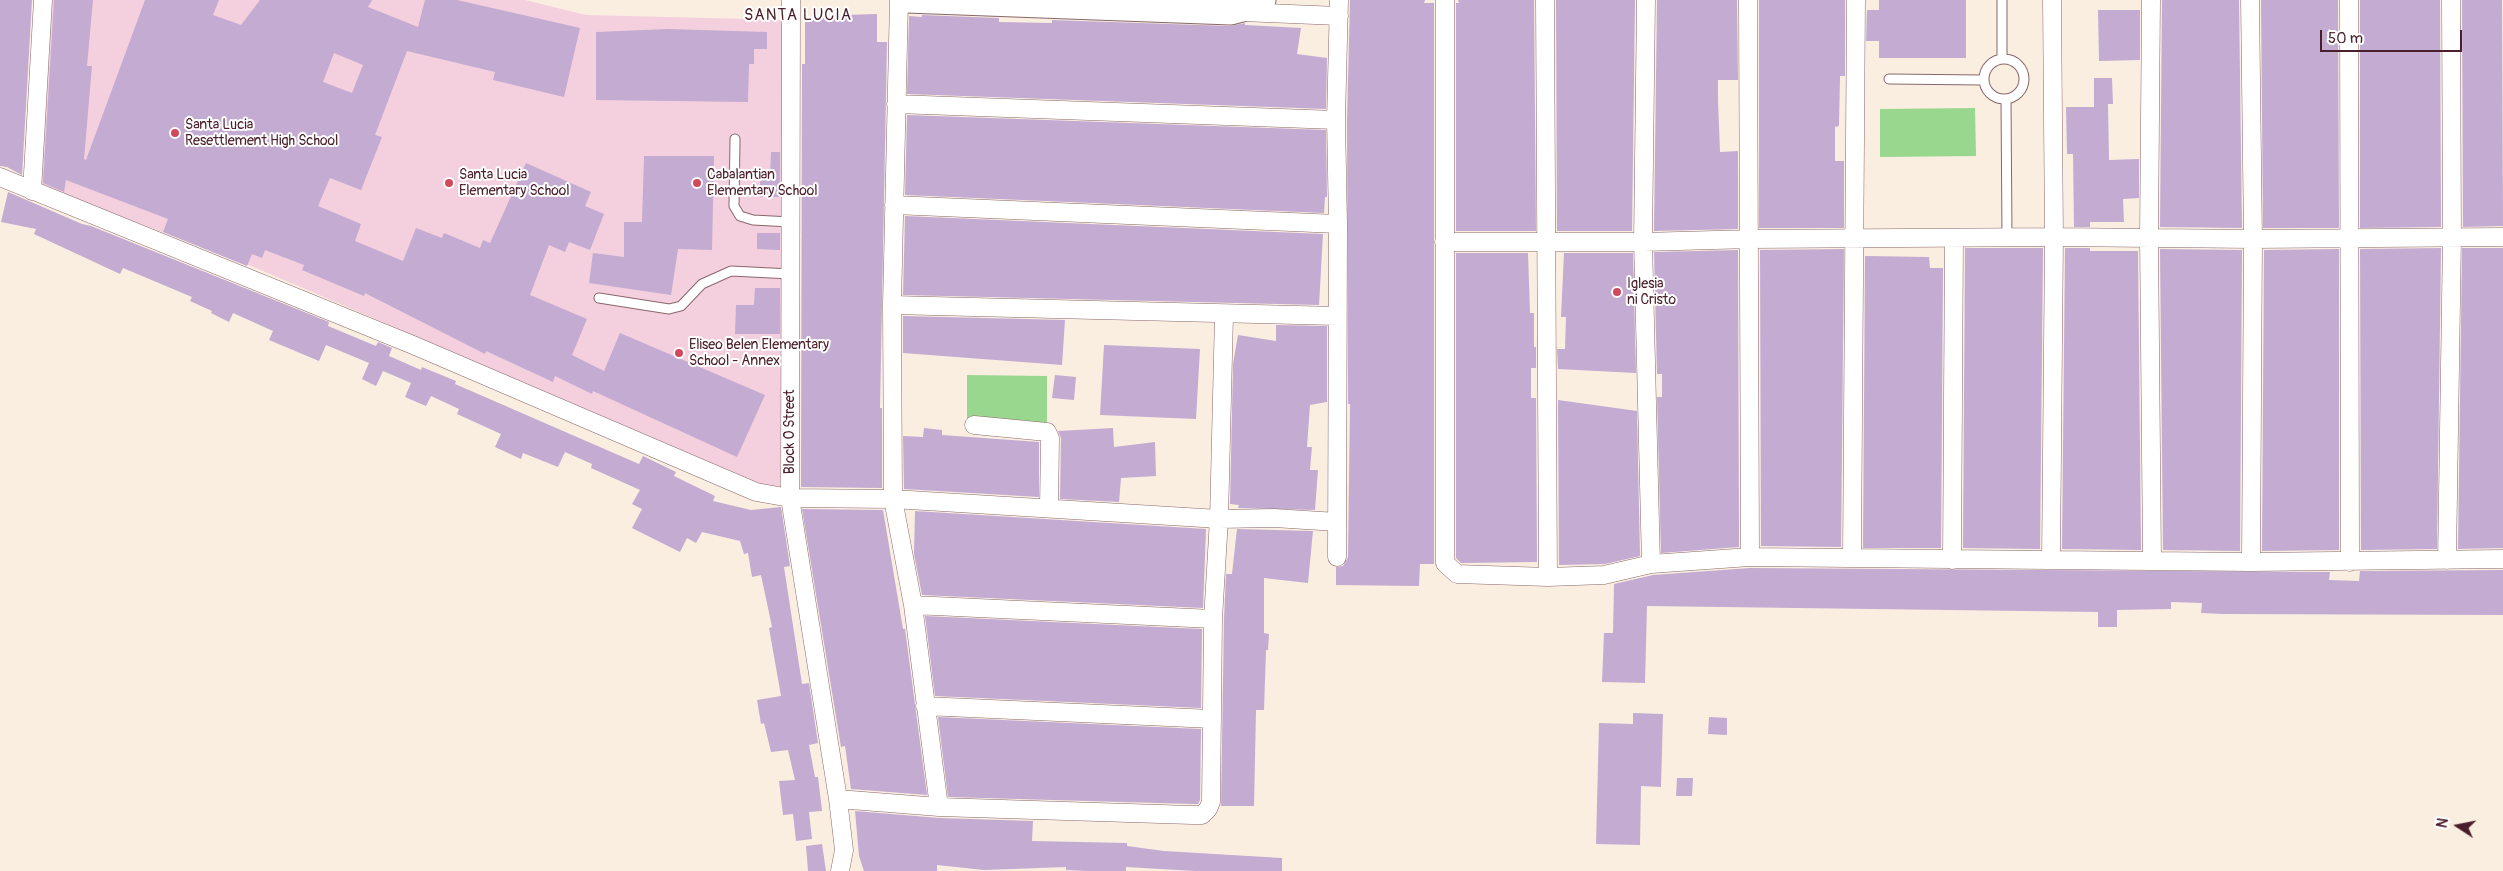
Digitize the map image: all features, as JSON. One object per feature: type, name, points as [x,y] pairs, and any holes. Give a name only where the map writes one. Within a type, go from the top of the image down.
[{"type":"street","points":[[32,191],[43,0]]},
{"type":"street","name":"Block O Street","points":[[791,0],[790,498],[838,799],[844,850]]},
{"type":"street","points":[[899,0],[892,305],[893,499],[913,605],[939,807]]},
{"type":"street","points":[[906,0],[1231,12],[1339,8],[1336,120],[1338,224],[1337,557]]},
{"type":"street","points":[[1231,12],[1246,8],[1263,0]]},
{"type":"street","points":[[1445,0],[1445,563],[1457,574],[1548,577],[1604,575],[1651,564],[1750,556],[1952,560],[2251,562],[2503,559]]},
{"type":"street","points":[[1545,0],[1548,577]]},
{"type":"street","points":[[1646,0],[1643,242],[1651,564]]},
{"type":"street","points":[[1748,0],[1750,556]]},
{"type":"street","points":[[1852,557],[1856,0]]},
{"type":"street","points":[[2051,560],[2054,237],[2052,0]]},
{"type":"street","points":[[2151,0],[2149,238],[2152,560]]},
{"type":"street","points":[[2250,0],[2252,239],[2251,562]]},
{"type":"street","points":[[2349,0],[2350,562]]},
{"type":"street","points":[[2447,560],[2452,237],[2451,0]]},
{"type":"street","points":[[896,104],[1336,120]]},
{"type":"street","points":[[0,177],[413,345],[756,492],[790,498],[893,499],[1219,518],[1274,518],[1336,522]]},
{"type":"street","points":[[894,205],[1338,224]]},
{"type":"street","points":[[1444,242],[1643,242],[1750,239],[2054,237],[2252,239],[2503,237]]},
{"type":"street","points":[[1952,560],[1954,238]]},
{"type":"street","points":[[892,305],[1224,315],[1337,316]]},
{"type":"street","points":[[838,799],[939,807],[1202,815],[1211,802],[1213,619],[1219,518],[1224,315]]},
{"type":"street","points":[[974,425],[1047,432],[1050,438],[1048,508]]},
{"type":"street","points":[[913,605],[1213,619]]},
{"type":"street","points":[[926,706],[1212,719]]},
{"type":"street","points":[[840,871],[844,850]]},
{"type":"street","points":[[844,850],[855,871]]},
{"type":"lane","points":[[2002,0],[2002,58]]},
{"type":"lane","points":[[2002,58],[2017,62],[2025,77],[2020,92],[2006,99],[1992,95],[1983,80],[1988,66],[2002,58]]},
{"type":"lane","points":[[1889,79],[1983,80]]},
{"type":"lane","points":[[2006,99],[2007,238]]},
{"type":"lane","points":[[735,138],[734,206],[740,216],[753,220],[791,222]]},
{"type":"lane","points":[[599,298],[669,309],[681,306],[702,284],[731,272],[791,274]]},
{"type":"shaded area","points":[[51,0],[525,0],[586,15],[788,20],[780,492],[256,268],[39,185]]},
{"type":"green space","points":[[1975,108],[1976,156],[1880,157],[1880,109]]},
{"type":"green space","points":[[967,375],[1047,376],[1047,423],[967,422]]},
{"type":"building","points":[[0,0],[32,0],[22,175],[7,167],[0,166]]},
{"type":"building","points":[[54,0],[93,0],[87,66],[92,66],[84,159],[86,160],[145,0],[219,0],[213,15],[241,25],[260,0],[372,0],[368,7],[418,27],[425,0],[457,0],[580,28],[564,97],[493,80],[495,72],[407,51],[375,135],[382,137],[361,190],[330,178],[318,206],[361,224],[355,241],[403,261],[416,228],[442,238],[444,233],[480,248],[483,240],[490,243],[526,163],[591,192],[585,206],[604,214],[590,250],[569,242],[565,252],[549,245],[530,295],[587,319],[572,355],[604,371],[620,333],[765,395],[737,457],[593,391],[592,394],[555,376],[553,382],[486,351],[485,354],[365,293],[364,296],[302,270],[304,265],[265,250],[262,258],[252,254],[247,266],[163,232],[168,219],[66,180],[64,192],[43,183]],"holes":[[[334,53],[363,65],[352,93],[323,82]]]},
{"type":"building","points":[[1350,0],[1425,0],[1424,3],[1434,3],[1434,564],[1420,564],[1419,586],[1336,585],[1336,567],[1343,566],[1348,557],[1350,404],[1348,404],[1347,120]]},
{"type":"building","points":[[1458,0],[1534,0],[1536,231],[1456,231],[1456,3],[1459,3]]},
{"type":"building","points":[[1556,0],[1635,0],[1632,231],[1557,231]]},
{"type":"building","points":[[1657,0],[1737,0],[1738,80],[1718,80],[1718,101],[1720,152],[1738,151],[1738,229],[1654,231]]},
{"type":"building","points":[[1759,0],[1845,0],[1845,76],[1840,76],[1839,126],[1835,127],[1835,161],[1844,161],[1844,228],[1759,228]]},
{"type":"building","points":[[1879,0],[1966,0],[1966,58],[1879,58],[1879,41],[1866,41],[1867,10],[1879,10]]},
{"type":"building","points":[[2162,0],[2239,0],[2242,228],[2160,227]]},
{"type":"building","points":[[2261,0],[2338,0],[2339,228],[2263,228]]},
{"type":"building","points":[[2360,0],[2440,0],[2441,227],[2360,228]]},
{"type":"building","points":[[2462,0],[2502,0],[2503,226],[2463,227]]},
{"type":"building","points":[[2098,10],[2140,10],[2140,60],[2099,61]]},
{"type":"building","points":[[877,14],[877,42],[887,42],[880,408],[882,408],[882,488],[801,487],[802,64],[805,64],[805,18],[844,18],[844,15]]},
{"type":"building","points":[[922,15],[999,18],[999,22],[1052,23],[1052,20],[1230,26],[1245,23],[1245,25],[1301,28],[1297,54],[1327,58],[1326,109],[907,94],[909,16],[922,17]]},
{"type":"building","points":[[668,29],[767,32],[767,49],[754,49],[754,64],[749,64],[748,102],[596,100],[596,32]]},
{"type":"building","points":[[2094,78],[2112,78],[2113,104],[2108,104],[2109,160],[2139,159],[2139,198],[2123,199],[2124,222],[2090,222],[2090,227],[2074,227],[2073,154],[2067,154],[2066,107],[2094,107]]},
{"type":"building","points":[[907,115],[1326,130],[1327,197],[1325,197],[1324,213],[905,195]]},
{"type":"building","points":[[771,152],[780,152],[780,197],[760,197],[760,178],[770,178]]},
{"type":"building","points":[[644,156],[714,156],[712,250],[678,249],[671,295],[589,283],[593,253],[624,257],[624,222],[642,222]]},
{"type":"building","points":[[8,192],[82,224],[329,322],[328,326],[376,346],[378,342],[392,348],[389,356],[421,370],[422,367],[456,381],[455,384],[639,464],[643,456],[676,472],[674,476],[715,496],[713,501],[751,510],[781,507],[790,566],[784,567],[802,684],[809,683],[818,743],[809,745],[815,777],[818,777],[822,811],[809,812],[812,839],[796,841],[793,814],[783,815],[779,781],[795,780],[788,750],[771,752],[764,723],[761,724],[757,700],[781,696],[769,628],[772,627],[761,575],[752,577],[748,553],[744,554],[740,541],[702,532],[696,543],[687,538],[680,552],[632,528],[642,509],[632,504],[640,490],[591,468],[592,464],[565,452],[558,467],[523,453],[521,459],[495,447],[501,434],[457,414],[459,409],[431,396],[426,406],[405,397],[411,383],[383,371],[376,386],[362,379],[369,363],[326,345],[319,361],[269,340],[273,331],[233,313],[229,322],[211,313],[212,311],[190,301],[192,297],[123,268],[120,274],[34,234],[36,229],[1,222]]},
{"type":"building","points":[[905,216],[1323,234],[1319,305],[903,295]]},
{"type":"building","points":[[757,233],[780,233],[780,250],[757,249]]},
{"type":"building","points":[[1965,248],[2043,248],[2040,549],[1963,548]]},
{"type":"building","points":[[2065,248],[2090,248],[2090,251],[2138,251],[2141,550],[2062,549]]},
{"type":"building","points":[[2441,248],[2437,549],[2361,550],[2360,249]]},
{"type":"building","points":[[2462,248],[2503,248],[2503,548],[2458,549]]},
{"type":"building","points":[[1844,249],[1841,547],[1761,546],[1760,250]]},
{"type":"building","points":[[2160,249],[2242,250],[2240,551],[2163,550]]},
{"type":"building","points":[[2339,249],[2339,550],[2262,551],[2264,250]]},
{"type":"building","points":[[1738,250],[1739,547],[1661,553],[1657,397],[1662,397],[1662,374],[1657,374],[1654,252]]},
{"type":"building","points":[[1456,253],[1528,253],[1530,313],[1534,313],[1534,347],[1536,347],[1536,368],[1531,368],[1531,398],[1536,398],[1537,562],[1461,563],[1456,558]]},
{"type":"building","points":[[1564,253],[1633,253],[1636,373],[1558,369],[1557,349],[1565,349],[1566,317],[1561,317]]},
{"type":"building","points":[[1865,256],[1929,257],[1930,268],[1943,268],[1941,548],[1863,548]]},
{"type":"building","points":[[755,288],[780,288],[780,334],[735,334],[736,305],[754,305]]},
{"type":"building","points":[[903,316],[1065,320],[1062,365],[903,353]]},
{"type":"building","points":[[1276,325],[1327,326],[1327,402],[1310,405],[1307,447],[1312,447],[1310,470],[1318,470],[1315,510],[1238,508],[1239,505],[1230,504],[1233,364],[1238,335],[1276,341]]},
{"type":"building","points":[[1104,345],[1200,349],[1196,419],[1100,415]]},
{"type":"building","points":[[1055,375],[1076,377],[1074,400],[1052,398]]},
{"type":"building","points":[[1558,400],[1637,411],[1640,556],[1605,564],[1559,565]]},
{"type":"building","points":[[924,428],[942,430],[942,435],[1039,442],[1039,497],[904,489],[903,436],[923,437]]},
{"type":"building","points":[[1113,428],[1114,447],[1155,442],[1156,476],[1121,478],[1119,502],[1060,499],[1061,438],[1058,431]]},
{"type":"building","points":[[802,509],[883,510],[903,629],[905,629],[927,795],[851,789],[845,746],[841,747]]},
{"type":"building","points":[[915,511],[1206,529],[1203,608],[922,595],[914,554]]},
{"type":"building","points":[[1237,529],[1313,531],[1308,583],[1264,578],[1264,633],[1269,634],[1268,650],[1266,650],[1264,710],[1256,710],[1254,806],[1221,806],[1226,574],[1232,574]]},
{"type":"building","points":[[1750,568],[2330,572],[2329,580],[2359,581],[2360,571],[2503,570],[2503,615],[2223,614],[2201,613],[2202,603],[2171,602],[2171,609],[2117,610],[2117,627],[2098,627],[2098,612],[1647,606],[1645,683],[1602,682],[1604,633],[1613,633],[1614,584],[1653,575]]},
{"type":"building","points":[[925,616],[1202,629],[1201,708],[935,696]]},
{"type":"building","points":[[1633,713],[1663,714],[1661,787],[1641,786],[1640,845],[1596,844],[1599,723],[1633,724]]},
{"type":"building","points":[[938,717],[1201,729],[1200,800],[1198,804],[1192,804],[948,797]]},
{"type":"building","points":[[1709,717],[1727,718],[1727,735],[1708,734]]},
{"type":"building","points":[[1677,778],[1693,778],[1692,796],[1676,796]]},
{"type":"building","points":[[855,811],[939,818],[1033,821],[1032,841],[1127,843],[1127,846],[1164,851],[1282,858],[1282,871],[1195,871],[1126,867],[1126,871],[1066,870],[1066,867],[984,870],[937,865],[937,871],[864,871],[859,856]]},
{"type":"building","points":[[822,844],[826,871],[808,871],[806,846]]},
{"type":"place","name":"Santa Lucia Resettlement High School","points":[[175,133]]},
{"type":"place","name":"Santa Lucia Elementary School","points":[[449,183]]},
{"type":"place","name":"Cabalantian Elementary School","points":[[697,183]]},
{"type":"place","name":"Iglesia ni Cristo","points":[[1617,292]]},
{"type":"place","name":"Eliseo Belen Elementary School - Annex","points":[[679,353]]},
{"type":"district","name":"SANTA LUCIA","points":[[798,16]]}]
